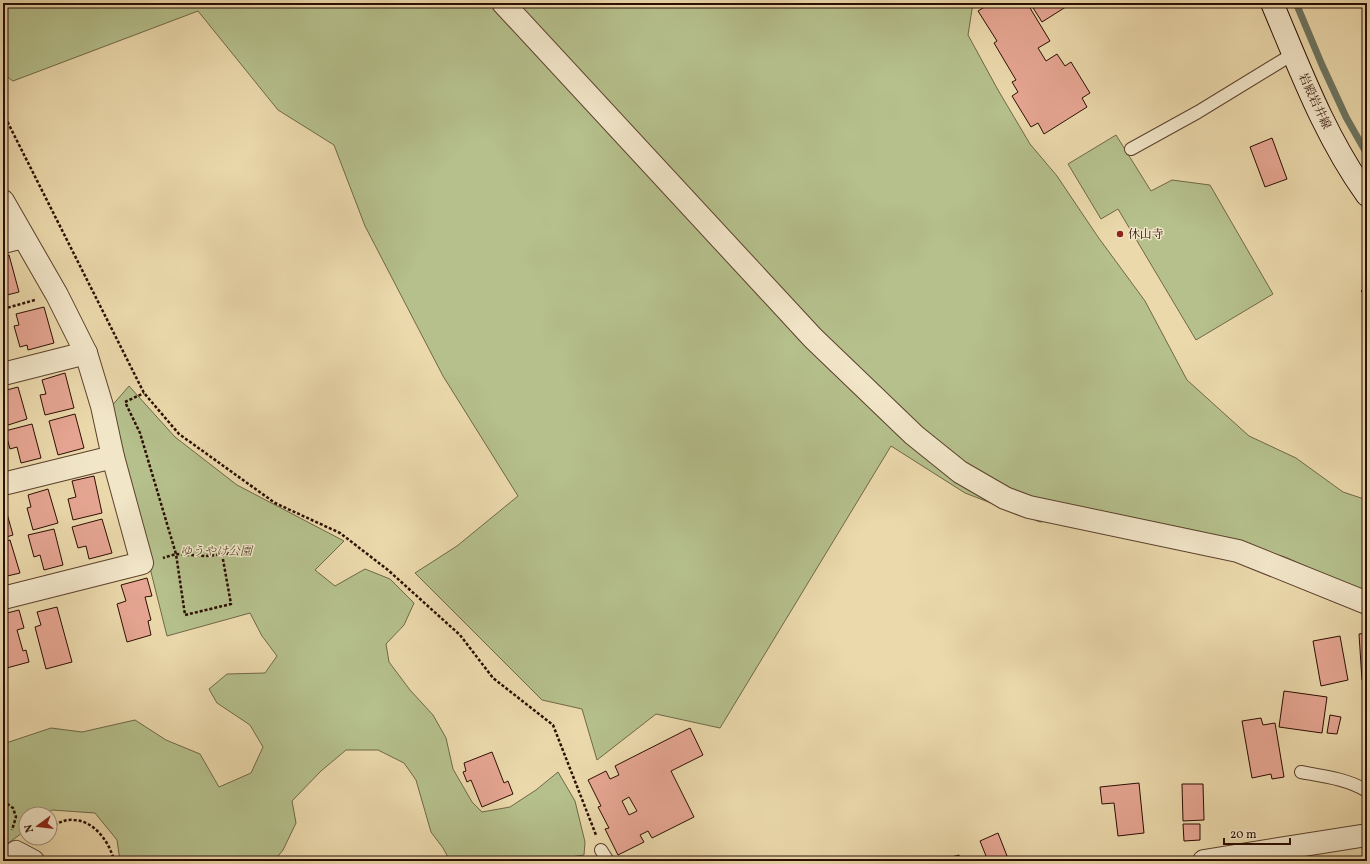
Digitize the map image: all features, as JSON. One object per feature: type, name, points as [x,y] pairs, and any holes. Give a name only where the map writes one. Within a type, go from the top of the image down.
[{"type":"street","points":[[503,3],[813,338],[914,435],[960,472],[1005,498],[1029,507],[1238,552],[1367,603]]},
{"type":"street","name":"岩殿岩井線","points":[[1272,3],[1321,118],[1354,176],[1367,195]]},
{"type":"street","points":[[3,201],[13,239],[57,295],[86,353],[102,406],[113,457],[142,563],[3,598]]},
{"type":"street","points":[[3,374],[86,353]]},
{"type":"street","points":[[3,484],[113,457]]},
{"type":"street","points":[[1204,861],[1367,835]]},
{"type":"lane","points":[[1131,149],[1198,112],[1294,54]]},
{"type":"lane","points":[[1302,772],[1336,779],[1361,787],[1367,791]]},
{"type":"lane","points":[[601,850],[608,861]]},
{"type":"path","points":[[3,113],[144,393],[179,434],[275,503],[340,533],[388,570],[460,635],[493,678],[553,725],[601,850]]},
{"type":"path","points":[[3,308],[57,295]]},
{"type":"path","points":[[125,402],[144,393]]},
{"type":"path","points":[[222,554],[231,604],[185,615],[176,554],[206,556],[253,550]]},
{"type":"path","points":[[3,801],[13,808],[16,817],[10,839],[18,858]]},
{"type":"path","points":[[58,823],[62,821],[75,820],[92,826],[101,834],[108,844],[114,861]]},
{"type":"green space","points":[[9,3],[973,3],[968,35],[998,90],[1030,144],[1057,176],[1098,237],[1145,301],[1187,380],[1249,436],[1296,458],[1343,492],[1367,500],[1367,593],[1285,557],[1202,532],[1106,512],[1040,522],[965,493],[891,446],[720,728],[656,714],[597,760],[582,709],[542,700],[415,573],[457,546],[518,496],[443,376],[365,226],[334,145],[278,110],[198,11],[13,81],[3,74],[3,10]]},
{"type":"green space","points":[[1116,135],[1151,191],[1172,180],[1210,185],[1273,294],[1196,340],[1118,209],[1101,219],[1068,164]]},
{"type":"green space","name":"ゆうやけ公園","points":[[129,386],[175,437],[237,485],[344,541],[315,570],[335,586],[365,569],[390,579],[414,603],[404,625],[386,644],[389,662],[410,690],[433,715],[446,738],[453,769],[472,802],[482,812],[510,807],[536,790],[558,772],[575,801],[585,842],[584,855],[563,858],[560,861],[450,861],[443,848],[431,832],[416,780],[404,763],[378,750],[346,750],[321,771],[292,801],[296,823],[283,850],[274,861],[120,861],[117,840],[95,813],[58,810],[58,806],[18,806],[18,836],[3,847],[3,744],[51,728],[82,732],[135,720],[166,740],[200,754],[219,787],[251,773],[263,747],[250,725],[217,703],[209,689],[227,674],[265,673],[277,656],[262,636],[250,613],[167,636],[110,408]]},
{"type":"building","points":[[991,3],[1027,3],[1050,41],[1038,48],[1046,61],[1057,54],[1065,66],[1071,62],[1090,93],[1082,98],[1087,107],[1044,134],[1038,123],[1031,127],[1012,96],[1018,92],[1012,82],[1016,80],[994,43],[997,41],[978,11]]},
{"type":"building","points":[[1030,3],[1072,3],[1042,22]]},
{"type":"building","points":[[1272,138],[1287,179],[1265,187],[1250,147]]},
{"type":"building","points":[[9,255],[19,292],[3,296],[3,256]]},
{"type":"building","points":[[1367,285],[1367,297],[1361,291]]},
{"type":"building","points":[[44,307],[54,343],[28,350],[27,345],[20,347],[14,326],[19,325],[16,314]]},
{"type":"building","points":[[65,373],[74,408],[45,415],[40,395],[46,394],[42,380]]},
{"type":"building","points":[[18,387],[27,419],[5,426],[3,419],[3,391]]},
{"type":"building","points":[[75,414],[84,448],[58,455],[49,421]]},
{"type":"building","points":[[32,424],[41,458],[21,463],[17,447],[10,449],[5,431]]},
{"type":"building","points":[[94,476],[102,513],[73,520],[68,499],[76,497],[72,481]]},
{"type":"building","points":[[48,489],[58,523],[33,530],[27,508],[31,507],[28,495]]},
{"type":"building","points":[[3,503],[13,535],[3,538]]},
{"type":"building","points":[[102,519],[112,553],[89,559],[86,546],[78,548],[72,527]]},
{"type":"building","points":[[54,529],[63,565],[44,570],[40,555],[34,557],[28,535]]},
{"type":"building","points":[[10,540],[20,573],[3,577],[3,542]]},
{"type":"building","points":[[147,578],[152,596],[145,597],[151,620],[148,621],[151,635],[127,642],[117,604],[126,601],[121,585]]},
{"type":"building","points":[[57,607],[72,662],[46,669],[35,627],[41,625],[37,612]]},
{"type":"building","points":[[19,610],[24,628],[17,630],[23,651],[26,650],[29,662],[3,669],[3,614]]},
{"type":"building","points":[[1367,633],[1367,680],[1362,680],[1359,634]]},
{"type":"building","points":[[1340,636],[1348,680],[1321,686],[1313,641]]},
{"type":"building","points":[[1284,691],[1327,697],[1322,733],[1279,727]]},
{"type":"building","points":[[1330,715],[1341,717],[1337,734],[1327,733]]},
{"type":"building","points":[[1261,718],[1263,725],[1275,723],[1284,777],[1272,779],[1271,774],[1252,778],[1242,721]]},
{"type":"building","points":[[690,728],[703,755],[671,771],[694,817],[652,838],[648,831],[640,835],[644,842],[618,855],[605,829],[609,828],[598,807],[601,806],[588,780],[606,771],[610,779],[619,775],[615,766]],"holes":[[[629,797],[637,811],[629,815],[622,801]]]},
{"type":"building","points":[[492,752],[504,783],[508,781],[513,794],[482,807],[471,780],[467,782],[463,772],[466,771],[464,763]]},
{"type":"building","points":[[1139,783],[1144,833],[1118,836],[1114,803],[1102,804],[1100,787]]},
{"type":"building","points":[[1182,784],[1203,784],[1204,820],[1183,821]]},
{"type":"building","points":[[1183,824],[1200,824],[1200,840],[1184,841]]},
{"type":"building","points":[[998,833],[1009,861],[988,861],[980,841]]},
{"type":"building","points":[[959,855],[961,861],[936,861]]},
{"type":"waterway","points":[[1296,3],[1346,117],[1367,154]]},
{"type":"place","name":"休山寺","points":[[1120,234]]}]
